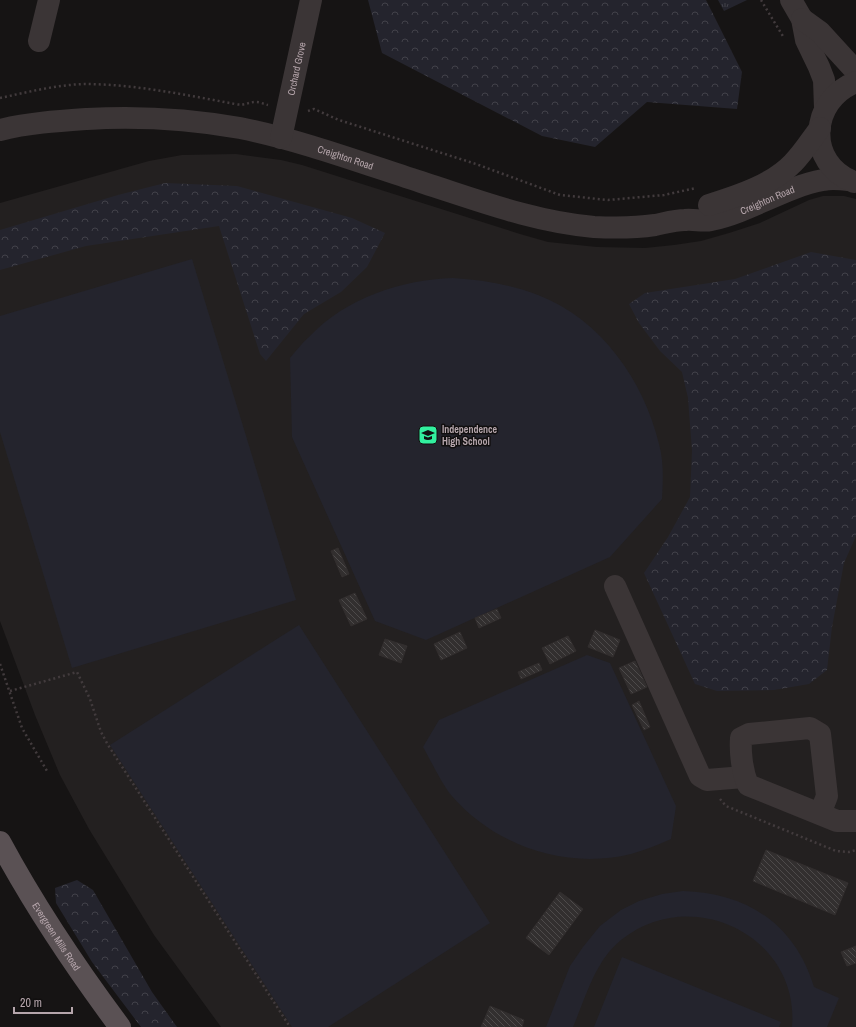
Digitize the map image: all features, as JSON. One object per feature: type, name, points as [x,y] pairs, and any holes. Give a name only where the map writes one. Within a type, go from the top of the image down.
[{"type":"main road","name":"Evergreen Mills Road","points":[[0,842],[21,882],[80,973],[120,1027]]},
{"type":"street","points":[[39,41],[49,0]]},
{"type":"street","name":"Orchard Grove","points":[[281,138],[311,0]]},
{"type":"street","points":[[791,0],[802,19],[806,40],[824,80],[825,92],[822,118]]},
{"type":"street","points":[[802,19],[820,32],[852,67],[856,69]]},
{"type":"street","name":"Creighton Road","points":[[686,220],[706,206],[731,198],[767,183],[793,163],[822,118],[834,96],[846,86],[856,82]]},
{"type":"street","name":"Creighton Road","points":[[0,130],[16,126],[69,120],[111,118],[152,118],[240,128],[281,138],[511,211],[554,222],[595,227],[652,225],[686,220],[710,221],[746,209],[806,184],[825,179],[852,181]]},
{"type":"street","name":"Creighton Road","points":[[822,118],[821,144],[826,158],[836,171],[852,181]]},
{"type":"street","points":[[615,586],[700,776],[707,780],[744,777]]},
{"type":"street","points":[[820,814],[827,796],[820,734],[810,728],[749,734],[742,738],[740,746],[744,777],[748,784],[820,814],[837,821],[856,821]]},
{"type":"path","points":[[762,0],[784,39]]},
{"type":"path","points":[[0,98],[52,87],[83,84],[111,85],[239,105],[246,105],[256,102],[287,110],[305,112],[314,109],[339,120],[476,164],[560,195],[608,200],[664,195],[702,186]]},
{"type":"path","points":[[0,664],[22,728],[48,771]]},
{"type":"path","points":[[10,691],[77,672],[90,699],[101,732],[108,744],[290,1027]]},
{"type":"path","points":[[700,776],[726,806],[836,851],[849,852],[856,850]]},
{"type":"shaded area","name":"Independence High School","points":[[236,154],[281,160],[302,165],[548,242],[597,247],[645,248],[701,241],[760,223],[809,200],[823,196],[844,196],[856,199],[856,1027],[221,1027],[154,935],[89,829],[60,775],[35,715],[0,621],[0,203],[149,161],[182,155]]},
{"type":"green space","points":[[368,0],[706,0],[742,72],[737,109],[647,102],[595,147],[542,136],[382,53]]},
{"type":"green space","points":[[718,0],[747,0],[724,11]]},
{"type":"green space","points":[[165,183],[237,186],[352,218],[385,233],[367,267],[341,292],[304,314],[266,361],[260,354],[219,226],[86,246],[0,270],[0,230],[118,195]]},
{"type":"green space","points":[[811,252],[856,260],[856,536],[844,563],[832,627],[827,670],[809,684],[774,690],[717,691],[695,684],[644,573],[668,537],[690,497],[692,451],[688,398],[682,372],[660,351],[639,323],[629,304],[645,293],[735,279]]},
{"type":"green space","points":[[192,259],[296,600],[72,668],[0,432],[0,316]]},
{"type":"green space","points":[[453,278],[496,283],[538,295],[561,306],[600,336],[631,375],[652,420],[662,458],[662,499],[610,557],[426,640],[375,621],[292,437],[290,358],[324,323],[357,302],[394,287]]},
{"type":"green space","points":[[299,625],[490,923],[328,1027],[292,1027],[110,745]]},
{"type":"green space","points":[[587,655],[610,663],[676,806],[671,839],[631,854],[606,858],[581,859],[557,856],[533,850],[488,828],[469,813],[451,795],[440,779],[423,747],[439,720]]},
{"type":"green space","points":[[77,880],[93,890],[152,992],[177,1027],[141,1027],[92,962],[56,903],[55,888]]},
{"type":"green space","points":[[683,891],[706,893],[728,898],[748,906],[765,916],[781,929],[795,946],[806,965],[814,987],[839,998],[827,1027],[792,1027],[790,995],[778,967],[760,944],[736,928],[708,918],[678,917],[649,924],[621,940],[604,958],[592,980],[573,1027],[546,1027],[570,966],[600,926],[621,910],[639,901],[662,894]]},
{"type":"green space","points":[[622,957],[781,1022],[779,1027],[594,1027]]},
{"type":"building","points":[[338,548],[349,574],[342,577],[331,551]]},
{"type":"building","points":[[355,593],[367,619],[351,626],[339,600]]},
{"type":"building","points":[[497,609],[501,618],[479,628],[475,618]]},
{"type":"building","points":[[595,630],[620,640],[613,657],[588,647]]},
{"type":"building","points":[[460,632],[467,648],[441,660],[434,644]]},
{"type":"building","points":[[568,636],[576,651],[550,664],[542,648]]},
{"type":"building","points":[[385,639],[407,646],[401,663],[379,655]]},
{"type":"building","points":[[635,661],[647,687],[631,694],[619,668]]},
{"type":"building","points":[[539,663],[542,670],[521,679],[518,672]]},
{"type":"building","points":[[639,701],[650,727],[644,730],[632,705]]},
{"type":"building","points":[[766,850],[848,883],[835,915],[753,881]]},
{"type":"building","points":[[560,892],[583,909],[549,955],[526,938]]},
{"type":"building","points":[[856,946],[856,963],[847,966],[841,952]]},
{"type":"building","points":[[490,1006],[524,1020],[522,1027],[481,1027]]},
{"type":"place","name":"Independence High School","points":[[428,435]]}]
